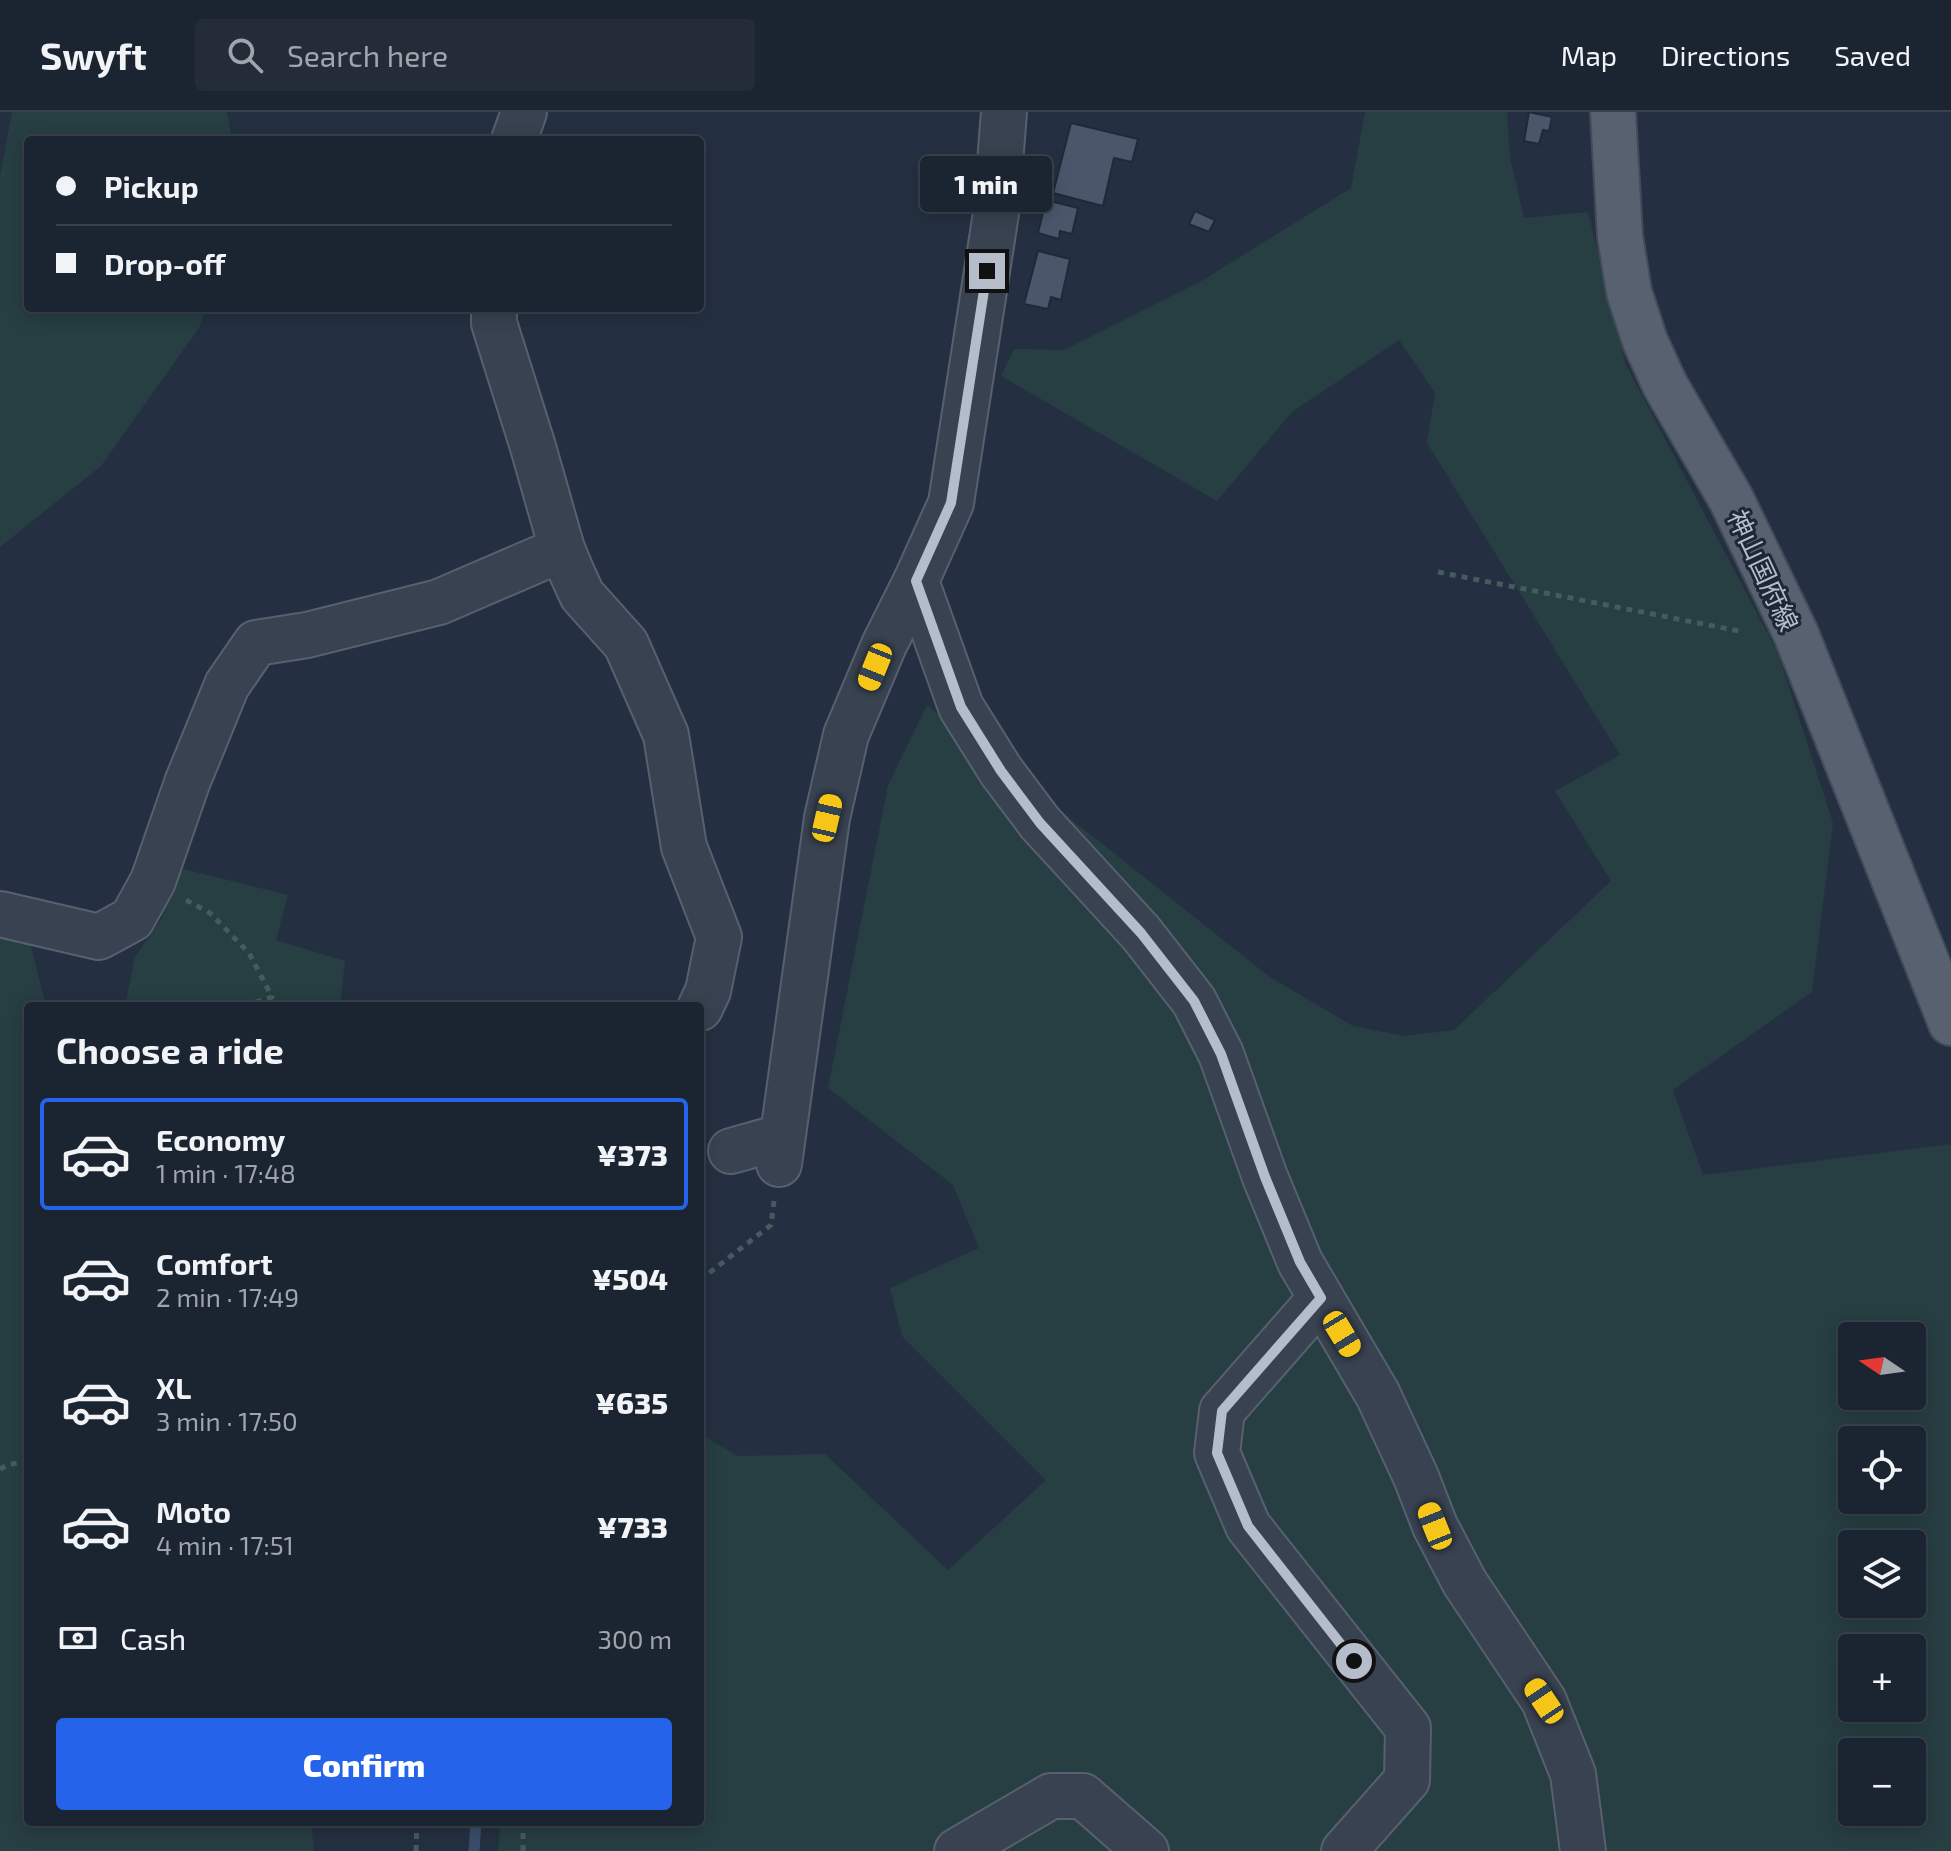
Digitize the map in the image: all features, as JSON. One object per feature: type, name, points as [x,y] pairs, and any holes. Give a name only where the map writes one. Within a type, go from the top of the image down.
[{"type":"main road","name":"神山国府線","points":[[1613,112],[1620,236],[1629,292],[1645,341],[1665,385],[1731,499],[1796,634],[1951,1023]]},
{"type":"street","points":[[515,136],[524,112]]},
{"type":"street","points":[[731,1151],[780,1150],[827,818],[846,735],[884,645],[951,503],[996,213],[1004,112]]},
{"type":"street","points":[[494,312],[494,323],[562,549],[582,595],[626,644],[666,735],[684,847],[719,937],[703,1002]]},
{"type":"street","points":[[0,914],[99,937],[132,919],[153,881],[187,783],[227,685],[256,643],[307,635],[439,602],[562,549]]},
{"type":"street","points":[[916,581],[961,707],[1001,771],[1040,823],[1141,933],[1194,1001],[1221,1054],[1265,1177],[1300,1262],[1378,1395],[1435,1526],[1465,1583],[1544,1701],[1573,1774],[1583,1851]]},
{"type":"street","points":[[1321,1298],[1222,1411],[1217,1453],[1248,1526],[1408,1728],[1407,1780],[1344,1851]]},
{"type":"street","points":[[957,1851],[1051,1796],[1083,1796],[1146,1851]]},
{"type":"path","points":[[1438,572],[1744,632]]},
{"type":"path","points":[[153,881],[210,913],[249,953],[272,997],[256,1002]]},
{"type":"path","points":[[704,1277],[771,1225],[780,1150]]},
{"type":"path","points":[[0,1469],[24,1462]]},
{"type":"path","points":[[416,1851],[417,1826]]},
{"type":"path","points":[[523,1826],[523,1851]]},
{"type":"green space","points":[[12,112],[227,112],[231,136],[24,136],[24,312],[205,312],[199,328],[101,466],[0,547],[0,176]]},
{"type":"green space","points":[[1365,112],[1507,112],[1510,157],[1524,218],[1588,212],[1626,365],[1778,653],[1833,823],[1812,992],[1673,1090],[1703,1175],[1951,1144],[1951,1851],[498,1851],[500,1826],[704,1826],[704,1436],[738,1456],[825,1454],[948,1570],[1046,1480],[902,1336],[890,1288],[979,1248],[953,1185],[828,1088],[888,785],[927,705],[1270,977],[1353,1026],[1405,1036],[1454,1030],[1611,881],[1555,791],[1620,755],[1427,443],[1435,393],[1399,340],[1292,412],[1217,501],[1001,376],[1014,349],[1064,350],[1203,280],[1351,188]]},
{"type":"green space","points":[[175,867],[288,895],[276,940],[345,961],[340,1002],[126,1002],[135,957],[162,918]]},
{"type":"green space","points":[[0,927],[29,939],[45,1002],[24,1002],[24,1826],[311,1826],[314,1851],[0,1851]]},
{"type":"building","points":[[1529,112],[1552,117],[1549,131],[1543,130],[1539,144],[1524,141]]},
{"type":"building","points":[[1071,123],[1138,139],[1132,162],[1114,158],[1103,206],[1053,193]]},
{"type":"building","points":[[1046,200],[1078,208],[1072,234],[1060,231],[1059,239],[1038,233]]},
{"type":"building","points":[[1195,211],[1215,220],[1209,232],[1189,224]]},
{"type":"building","points":[[1038,251],[1070,259],[1061,300],[1051,297],[1048,309],[1024,304]]},
{"type":"waterway","points":[[474,1851],[476,1826]]},
{"type":"route","points":[[987,271],[951,503],[916,581],[961,707],[1001,771],[1040,823],[1141,933],[1194,1001],[1221,1054],[1265,1177],[1300,1262],[1321,1298],[1222,1411],[1217,1453],[1248,1526],[1354,1661]]}]
